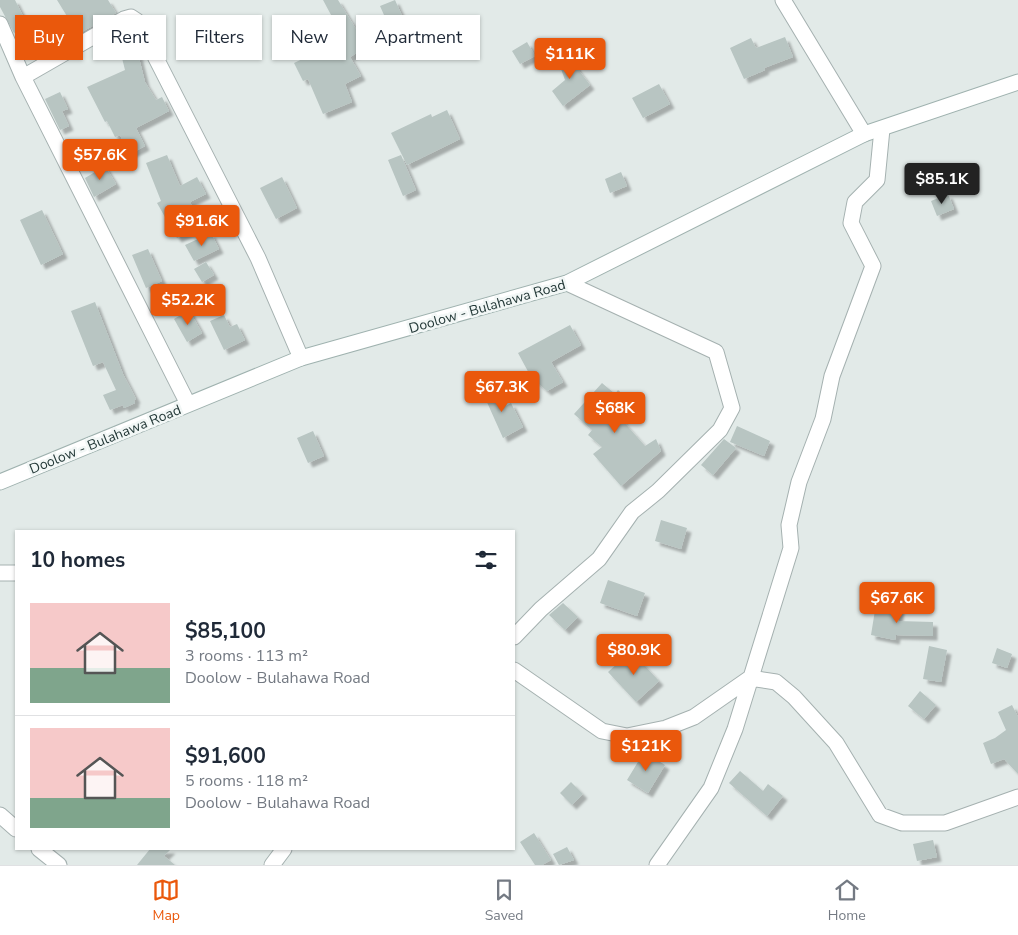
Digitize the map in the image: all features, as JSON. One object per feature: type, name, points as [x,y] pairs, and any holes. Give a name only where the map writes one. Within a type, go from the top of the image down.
[{"type":"street","points":[[784,0],[864,134]]},
{"type":"street","points":[[23,77],[124,19],[130,17],[137,21],[258,258],[301,358]]},
{"type":"street","points":[[0,24],[23,77],[188,404]]},
{"type":"street","name":"Doolow - Bulahawa Road","points":[[0,482],[301,358],[568,283],[864,134],[1018,82]]},
{"type":"street","points":[[657,865],[711,788],[735,729],[791,548],[789,525],[799,482],[823,419],[832,376],[873,266],[851,224],[855,202],[877,180],[882,129]]},
{"type":"street","points":[[515,636],[541,609],[599,559],[632,512],[658,491],[720,430],[732,408],[716,352],[665,326],[568,283]]},
{"type":"street","points":[[0,573],[15,573]]},
{"type":"street","points":[[515,671],[602,731],[627,736],[666,728],[694,717],[750,678],[776,682],[794,697],[836,743],[880,815],[902,823],[945,823],[1018,797]]},
{"type":"street","points":[[0,814],[15,828]]},
{"type":"street","points":[[41,850],[59,865]]},
{"type":"street","points":[[272,865],[283,850]]},
{"type":"building","points":[[0,0],[15,0],[22,15],[15,15],[15,32],[14,33],[0,7]]},
{"type":"building","points":[[57,0],[108,0],[116,13],[112,15],[93,15],[93,26],[83,31],[83,15],[66,15]]},
{"type":"building","points":[[323,0],[338,0],[356,29],[356,53],[350,57],[361,76],[345,84],[352,102],[323,114],[308,79],[303,81],[294,63],[300,60],[346,60],[346,15],[331,15]]},
{"type":"building","points":[[395,0],[402,15],[384,15],[380,6]]},
{"type":"building","points":[[785,37],[793,57],[764,68],[765,70],[744,79],[730,48],[751,38],[756,48]]},
{"type":"building","points":[[527,42],[535,56],[520,64],[512,51]]},
{"type":"building","points":[[571,53],[577,68],[590,85],[563,106],[552,91],[565,80],[557,58]]},
{"type":"building","points":[[122,60],[140,60],[145,82],[156,100],[162,97],[169,111],[136,128],[145,146],[130,154],[120,135],[115,137],[107,121],[105,122],[87,87],[125,70]]},
{"type":"building","points":[[659,84],[670,104],[643,118],[632,98]]},
{"type":"building","points":[[60,92],[68,109],[62,111],[69,126],[60,130],[45,99]]},
{"type":"building","points":[[447,110],[460,139],[407,165],[391,133],[431,114],[432,117]]},
{"type":"building","points":[[167,155],[180,186],[197,177],[206,194],[190,202],[192,206],[183,210],[193,231],[177,238],[157,203],[161,201],[146,163]]},
{"type":"building","points":[[401,155],[416,190],[403,196],[388,160]]},
{"type":"building","points":[[105,166],[116,184],[94,197],[85,178]]},
{"type":"building","points":[[621,172],[627,186],[610,193],[605,179]]},
{"type":"building","points":[[282,177],[297,208],[276,219],[260,188]]},
{"type":"building","points":[[948,194],[954,209],[937,216],[931,201]]},
{"type":"building","points":[[42,210],[63,254],[41,265],[20,220]]},
{"type":"building","points":[[211,233],[219,249],[194,261],[185,245]]},
{"type":"building","points":[[148,249],[162,281],[146,288],[132,255]]},
{"type":"building","points":[[206,262],[214,275],[202,282],[194,269]]},
{"type":"building","points":[[95,302],[123,374],[136,399],[134,400],[135,403],[124,408],[123,405],[110,410],[103,395],[116,390],[103,362],[93,366],[71,311]]},
{"type":"building","points":[[189,310],[202,333],[187,342],[174,319]]},
{"type":"building","points":[[224,315],[230,327],[237,324],[245,340],[224,350],[210,321]]},
{"type":"building","points":[[570,325],[581,345],[551,362],[563,382],[547,391],[531,377],[518,353]]},
{"type":"building","points":[[602,383],[615,394],[618,390],[635,405],[622,420],[645,446],[656,439],[661,451],[621,486],[593,454],[602,447],[588,435],[592,430],[574,414]]},
{"type":"building","points":[[496,386],[504,407],[511,403],[523,427],[503,438],[482,391]]},
{"type":"building","points":[[737,426],[770,441],[764,456],[730,442]]},
{"type":"building","points":[[313,431],[324,456],[308,463],[297,438]]},
{"type":"building","points":[[724,439],[736,448],[713,475],[701,465]]},
{"type":"building","points":[[661,520],[687,528],[681,549],[655,541]]},
{"type":"building","points":[[608,580],[645,593],[637,616],[600,603]]},
{"type":"building","points":[[563,603],[578,617],[565,630],[549,615]]},
{"type":"building","points":[[876,604],[900,608],[898,621],[933,622],[933,636],[896,635],[895,640],[871,635]]},
{"type":"building","points":[[929,646],[947,650],[941,682],[923,679]]},
{"type":"building","points":[[997,648],[1012,654],[1007,668],[992,663]]},
{"type":"building","points":[[631,651],[659,681],[636,702],[608,672]]},
{"type":"building","points":[[920,691],[936,705],[924,719],[908,706]]},
{"type":"building","points":[[1012,705],[1018,717],[1018,774],[1004,759],[991,764],[983,743],[995,738],[1006,730],[998,712]]},
{"type":"building","points":[[644,752],[665,765],[648,793],[627,780]]},
{"type":"building","points":[[740,771],[763,791],[768,784],[783,796],[767,816],[729,783]]},
{"type":"building","points":[[571,782],[583,794],[572,805],[560,793]]},
{"type":"building","points":[[534,833],[551,860],[542,865],[535,865],[520,842]]},
{"type":"building","points":[[933,840],[937,857],[917,861],[913,844]]},
{"type":"building","points":[[567,847],[574,860],[559,865],[553,854]]},
{"type":"building","points":[[149,850],[170,850],[164,856],[175,865],[137,865]]}]
